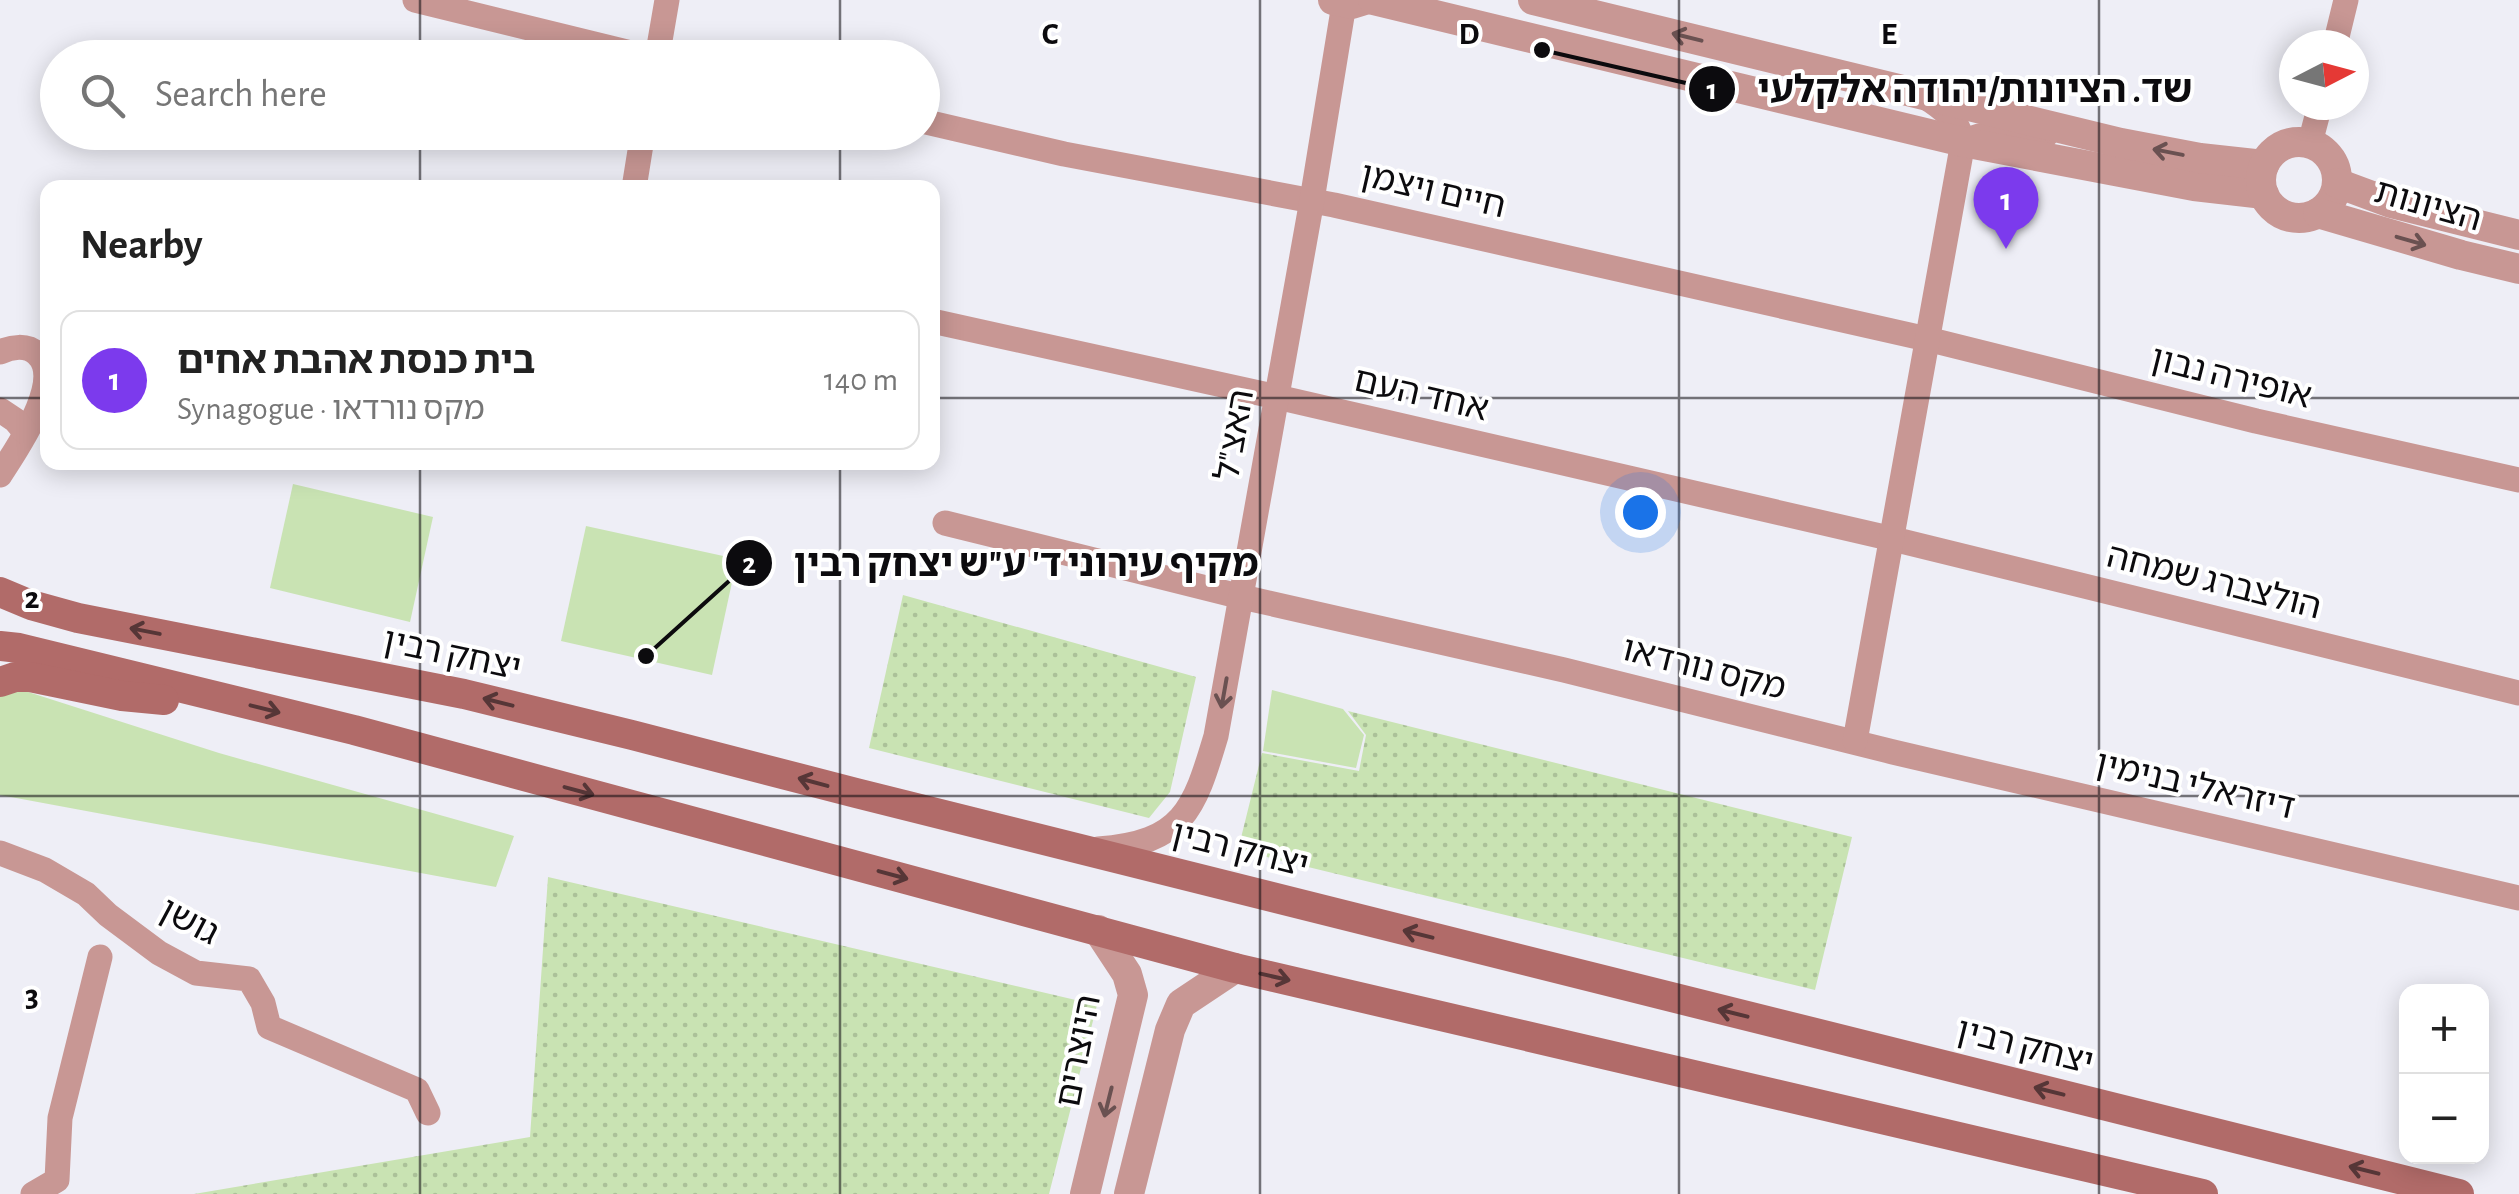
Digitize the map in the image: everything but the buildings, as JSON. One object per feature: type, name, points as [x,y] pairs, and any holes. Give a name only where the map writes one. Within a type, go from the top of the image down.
[{"type":"main road","points":[[0,596],[0,625]]},
{"type":"main road","name":"יצחק רבין","points":[[0,596],[78,618],[464,694],[2459,1194]]},
{"type":"main road","points":[[0,646],[354,730],[1235,968],[2203,1194]]},
{"type":"main road","points":[[0,682],[30,677],[148,699],[225,699]]},
{"type":"street","points":[[415,0],[580,40]]},
{"type":"street","points":[[658,40],[667,0]]},
{"type":"street","points":[[1533,0],[2121,143],[2200,158],[2264,180]]},
{"type":"street","points":[[2338,30],[2346,0]]},
{"type":"street","points":[[1354,1],[1963,142],[2163,180],[2264,180]]},
{"type":"street","name":"האצ\"ל","points":[[1077,848],[1100,850],[1149,840],[1186,814],[1202,785],[1216,736],[1312,200],[1354,1]]},
{"type":"street","points":[[1855,741],[1963,142],[1955,120],[1918,92]]},
{"type":"street","points":[[2310,143],[2316,120]]},
{"type":"street","name":"חיים ויצמן","points":[[940,125],[1064,154],[1312,200],[1927,339]]},
{"type":"street","points":[[1963,142],[2005,132],[2121,143]]},
{"type":"street","points":[[2288,143],[2310,143],[2331,158],[2338,183],[2334,195],[2327,206],[2306,218],[2284,215],[2268,202],[2264,180],[2278,148],[2288,143]]},
{"type":"street","points":[[635,180],[640,150]]},
{"type":"street","name":"הציונות","points":[[2338,183],[2391,203],[2519,235]]},
{"type":"street","name":"הציונות","points":[[2318,213],[2519,269]]},
{"type":"street","name":"אחד העם","points":[[940,323],[1893,540]]},
{"type":"street","name":"אופירה נבון","points":[[1927,339],[2256,421],[2519,480]]},
{"type":"street","points":[[0,352],[14,348],[33,350],[40,356]]},
{"type":"street","points":[[0,476],[40,405]]},
{"type":"street","points":[[0,410],[25,432]]},
{"type":"street","name":"מקס נורדאו","points":[[945,522],[1242,597],[1855,741]]},
{"type":"street","name":"הולצברג שמחה","points":[[1893,540],[2519,693]]},
{"type":"street","name":"דיזראלי בנימין","points":[[1855,741],[2519,898]]},
{"type":"street","name":"גושן","points":[[0,853],[45,870],[86,894],[160,953],[196,973],[249,980],[263,1003],[269,1027],[417,1090],[428,1114]]},
{"type":"street","name":"היוצרים","points":[[1085,1194],[1132,995],[1127,974],[1098,930]]},
{"type":"street","points":[[33,1194],[57,1180],[60,1118],[100,957]]},
{"type":"street","points":[[1129,1194],[1170,1030],[1181,1004],[1235,968]]},
{"type":"green space","points":[[293,484],[433,517],[410,622],[270,588]]},
{"type":"green space","points":[[586,526],[737,559],[712,675],[561,641]]},
{"type":"green space","points":[[903,595],[1196,677],[1170,792],[1149,818],[869,748]]},
{"type":"green space","points":[[0,683],[219,753],[514,836],[496,887],[0,795]]},
{"type":"green space","points":[[1272,690],[1343,709],[1364,735],[1356,768],[1263,751]]},
{"type":"green space","points":[[1348,711],[1852,837],[1815,990],[1238,850],[1262,753],[1359,771],[1366,735]]},
{"type":"green space","points":[[548,877],[1097,1005],[1049,1194],[194,1194],[530,1137]]},
{"type":"place","name":"שד. הציונות/יהודה אלקלעי","points":[[1542,50]]},
{"type":"place","name":"בית כנסת אהבת אחים","points":[[2006,249]]},
{"type":"place","name":"מקיף עירוני ד' ע\"ש יצחק רבין","points":[[646,656]]}]
